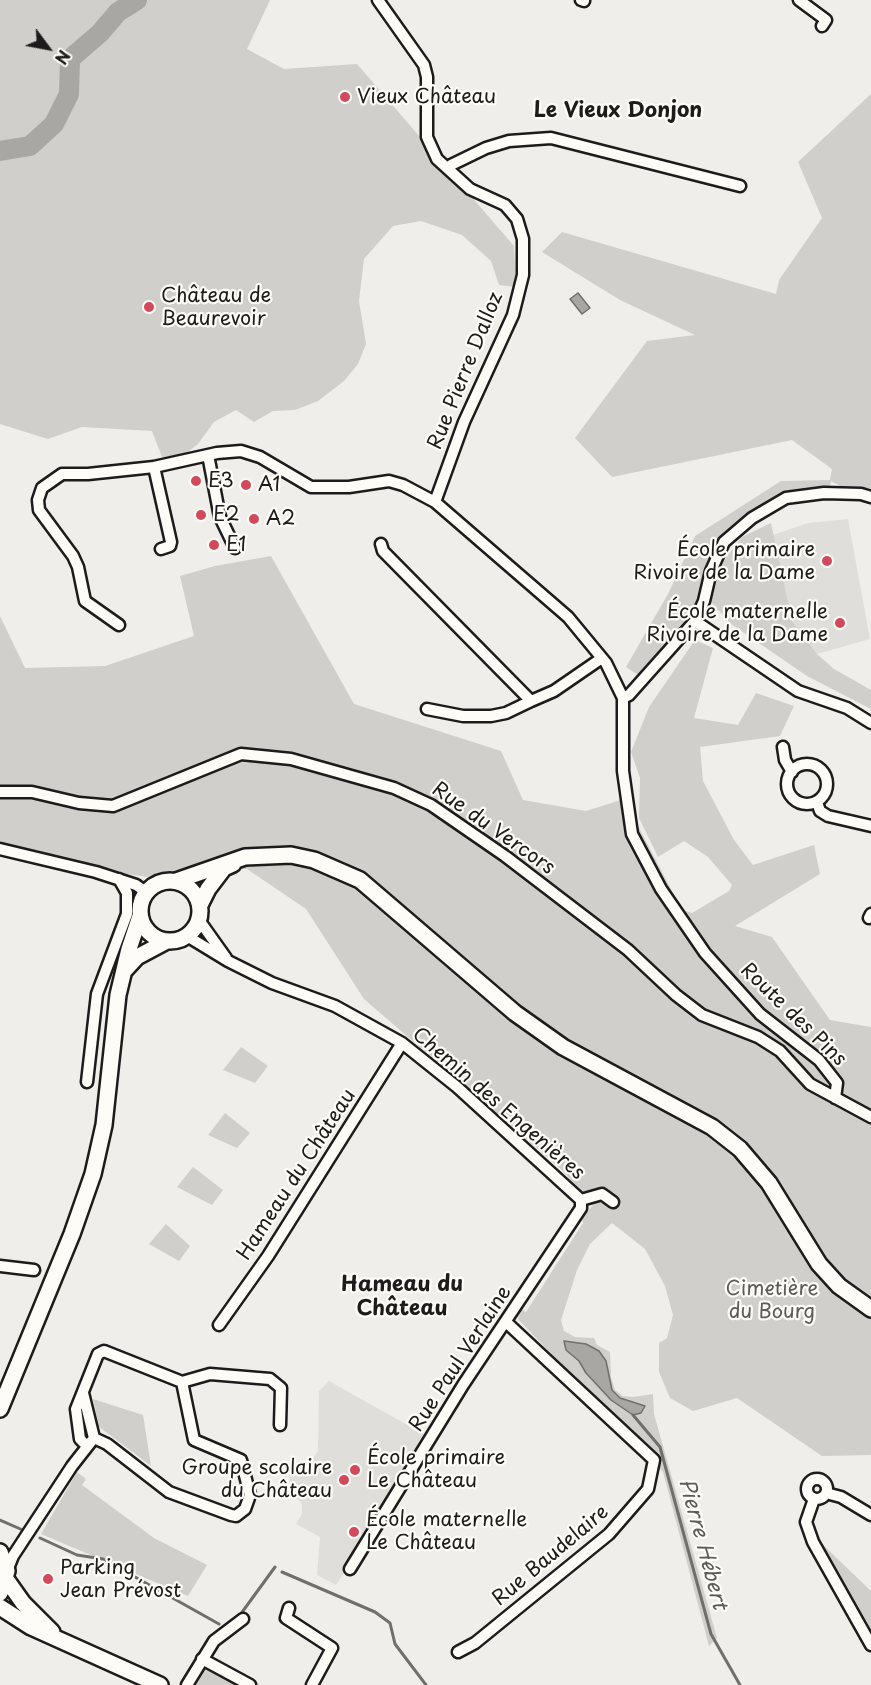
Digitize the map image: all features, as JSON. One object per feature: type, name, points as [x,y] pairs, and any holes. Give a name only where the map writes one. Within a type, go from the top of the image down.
[{"type":"main road","points":[[0,1409],[72,1234],[93,1174],[104,1125],[118,995],[140,916],[141,903],[146,892],[155,884],[176,881],[245,857],[291,855],[321,862],[360,880],[515,1013],[563,1047],[712,1127],[740,1149],[769,1184],[819,1264],[839,1286],[871,1309]]},
{"type":"main road","points":[[125,970],[137,957],[167,941],[187,936],[200,912],[208,889],[224,868],[245,857]]},
{"type":"main road","points":[[176,881],[187,885],[196,894],[200,912]]},
{"type":"main road","points":[[140,916],[145,928],[154,937],[167,941]]},
{"type":"main road","points":[[0,1551],[5,1581],[23,1603],[61,1640]]},
{"type":"main road","points":[[0,1607],[31,1627],[160,1685]]},
{"type":"street","name":"Rue Pierre Dalloz","points":[[378,0],[424,65],[427,77],[427,137],[437,159],[481,196],[505,205],[517,219],[523,239],[523,275],[513,315],[464,423],[435,502]]},
{"type":"street","points":[[799,0],[826,20],[822,26]]},
{"type":"street","points":[[448,170],[451,165],[497,144],[551,138],[740,186]]},
{"type":"street","points":[[119,625],[91,607],[82,597],[78,567],[73,556],[39,510],[38,500],[42,488],[62,474],[87,474],[154,467],[232,451],[250,453],[311,487],[349,487],[389,481],[398,483],[435,502],[568,617],[602,658],[623,698],[629,695],[695,621],[704,601],[711,571],[724,543],[752,518],[786,498],[824,493],[861,494],[871,497]]},
{"type":"street","points":[[208,455],[220,517],[235,548]]},
{"type":"street","points":[[154,467],[171,542],[170,546],[161,549]]},
{"type":"street","points":[[381,544],[383,551],[531,701]]},
{"type":"street","points":[[695,621],[798,691],[847,708],[871,723]]},
{"type":"street","points":[[427,709],[463,716],[491,716],[506,713],[554,691],[602,658]]},
{"type":"street","name":"Route des Pins","points":[[623,698],[622,771],[632,834],[656,880],[705,953],[760,1014],[819,1060],[837,1083],[835,1098]]},
{"type":"street","points":[[783,747],[785,760],[792,772]]},
{"type":"street","name":"Rue du Vercors","points":[[0,792],[32,792],[79,803],[113,806],[241,754],[291,759],[394,788],[430,805],[505,856],[628,950],[676,995],[702,1015],[758,1037],[772,1046],[810,1084],[871,1117]]},
{"type":"street","points":[[806,765],[819,769],[825,775],[826,790],[817,802],[802,803],[790,794],[788,779],[792,772],[806,765]]},
{"type":"street","points":[[817,802],[820,811],[828,816],[871,826]]},
{"type":"street","points":[[0,849],[118,879],[146,892]]},
{"type":"street","points":[[87,1082],[98,994],[128,914],[127,893],[118,879]]},
{"type":"street","name":"Chemin des Engenières","points":[[200,912],[228,961]]},
{"type":"street","name":"Chemin des Engenières","points":[[187,936],[228,961],[272,982],[335,1006],[402,1043],[457,1087],[581,1200],[602,1194],[613,1202]]},
{"type":"street","name":"Hameau du Château","points":[[219,1325],[268,1256],[402,1043]]},
{"type":"street","name":"Rue Paul Verlaine","points":[[350,1569],[581,1208],[581,1200]]},
{"type":"street","points":[[0,1266],[34,1270]]},
{"type":"street","name":"Rue Baudelaire","points":[[458,1652],[475,1643],[609,1534],[648,1489],[654,1460],[506,1322]]},
{"type":"street","points":[[182,1382],[194,1440],[242,1460],[250,1495],[242,1513],[231,1515],[169,1492],[107,1444],[80,1439],[76,1409],[98,1354],[104,1351],[182,1382],[210,1374],[275,1381],[281,1388],[282,1396],[280,1425]]},
{"type":"street","points":[[5,1581],[17,1553],[90,1442]]},
{"type":"street","points":[[814,1499],[806,1489],[813,1479],[824,1481],[826,1493]]},
{"type":"street","points":[[814,1499],[820,1499],[826,1493]]},
{"type":"street","points":[[826,1493],[841,1497],[871,1515]]},
{"type":"street","points":[[814,1499],[806,1521],[813,1542],[871,1646]]},
{"type":"street","points":[[0,1551],[17,1553]]},
{"type":"street","points":[[289,1608],[285,1618],[332,1648],[312,1685]]},
{"type":"street","points":[[187,1685],[214,1641],[243,1619]]},
{"type":"street","points":[[202,1659],[250,1685]]},
{"type":"shaded area","points":[[578,293],[590,308],[582,314],[570,299]]},
{"type":"shaded area","points":[[848,519],[870,639],[817,654],[787,633],[761,539],[808,523]]},
{"type":"shaded area","points":[[564,1341],[586,1344],[599,1351],[606,1361],[612,1390],[620,1398],[645,1406],[641,1413],[633,1415],[611,1400],[586,1373],[579,1361],[566,1350]]},
{"type":"shaded area","name":"Groupe scolaire du Château","points":[[329,1381],[427,1436],[370,1524],[374,1528],[336,1585],[317,1575],[320,1537],[296,1524],[302,1514],[302,1504],[291,1491],[289,1474],[304,1471],[318,1451],[319,1391]]},
{"type":"green space","points":[[0,0],[270,0],[247,49],[284,69],[357,64],[514,246],[516,287],[499,285],[491,261],[462,235],[421,221],[393,226],[364,259],[359,301],[366,344],[358,364],[344,381],[318,401],[295,410],[273,411],[254,422],[236,410],[214,422],[198,444],[182,456],[162,457],[152,431],[82,427],[48,439],[0,424]]},
{"type":"green space","points":[[871,94],[871,494],[844,488],[831,481],[830,488],[785,494],[719,546],[691,614],[638,675],[626,667],[668,594],[695,536],[781,481],[830,480],[832,469],[792,440],[612,477],[575,438],[647,341],[695,335],[620,300],[542,252],[562,232],[776,294],[779,280],[822,218],[798,162]]},
{"type":"green space","points":[[771,523],[792,621],[817,654],[834,669],[871,690],[871,709],[807,676],[731,624],[711,602],[722,563],[742,537]]},
{"type":"green space","name":"Cimetière du Bourg","points":[[271,556],[354,704],[501,751],[523,800],[586,811],[624,799],[682,910],[692,913],[729,891],[732,885],[708,857],[684,841],[658,857],[639,818],[640,778],[631,752],[649,707],[695,640],[713,648],[694,718],[738,725],[756,693],[794,706],[780,736],[700,747],[703,781],[734,840],[753,865],[814,845],[820,874],[735,926],[772,937],[830,1020],[871,1027],[871,1455],[822,1456],[737,1398],[693,1411],[670,1398],[659,1372],[659,1343],[667,1338],[673,1315],[665,1286],[645,1249],[612,1223],[590,1244],[577,1270],[561,1320],[564,1331],[575,1337],[594,1338],[597,1345],[610,1352],[611,1377],[615,1390],[623,1396],[653,1394],[654,1414],[717,1638],[709,1646],[663,1472],[518,1319],[521,1309],[526,1312],[583,1223],[582,1217],[593,1205],[562,1170],[364,999],[306,909],[247,869],[191,867],[147,877],[89,868],[0,843],[0,616],[25,668],[105,666],[194,636],[180,576],[215,566]]},
{"type":"green space","points":[[241,1047],[268,1066],[255,1083],[223,1070]]},
{"type":"green space","points":[[225,1113],[250,1133],[237,1148],[208,1135]]},
{"type":"green space","points":[[193,1167],[223,1190],[212,1205],[177,1187]]},
{"type":"green space","points":[[166,1224],[190,1246],[179,1261],[149,1244]]},
{"type":"green space","points":[[93,1399],[143,1415],[151,1466],[98,1426]]},
{"type":"green space","points":[[77,1472],[86,1479],[82,1485],[154,1538],[207,1565],[188,1596],[41,1534]]},
{"type":"green space","points":[[820,1542],[871,1591],[871,1637]]},
{"type":"green space","points":[[207,1668],[240,1685],[194,1685],[201,1671]]},
{"type":"waterway","points":[[0,151],[30,146],[54,124],[69,94],[70,59],[100,33],[118,12],[137,0]]},
{"type":"waterway","name":"Pierre Hébert","points":[[633,1415],[660,1447],[711,1634],[740,1685]]},
{"type":"waterway","name":"Pierre Hébert","points":[[0,1520],[25,1531]]},
{"type":"waterway","name":"Pierre Hébert","points":[[40,1538],[77,1555],[103,1559],[219,1624]]},
{"type":"waterway","name":"Pierre Hébert","points":[[240,1615],[275,1567]]},
{"type":"waterway","name":"Pierre Hébert","points":[[282,1572],[375,1612],[390,1623],[395,1644],[426,1685]]},
{"type":"place","name":"Vieux Château","points":[[345,97]]},
{"type":"place","name":"Château de Beaurevoir","points":[[149,307]]},
{"type":"place","name":"E3","points":[[196,481]]},
{"type":"place","name":"A1","points":[[246,485]]},
{"type":"place","name":"E2","points":[[201,515]]},
{"type":"place","name":"A2","points":[[254,519]]},
{"type":"place","name":"E1","points":[[214,545]]},
{"type":"place","name":"École primaire Rivoire de la Dame","points":[[827,561]]},
{"type":"place","name":"École maternelle Rivoire de la Dame","points":[[840,623]]},
{"type":"place","name":"École primaire Le Château","points":[[355,1470]]},
{"type":"place","name":"Groupe scolaire du Château","points":[[344,1480]]},
{"type":"place","name":"École maternelle Le Château","points":[[354,1532]]},
{"type":"place","name":"Parking Jean Prévost","points":[[48,1579]]},
{"type":"district","name":"Le Vieux Donjon","points":[[618,111]]},
{"type":"district","name":"Hameau du Château","points":[[402,1297]]}]
